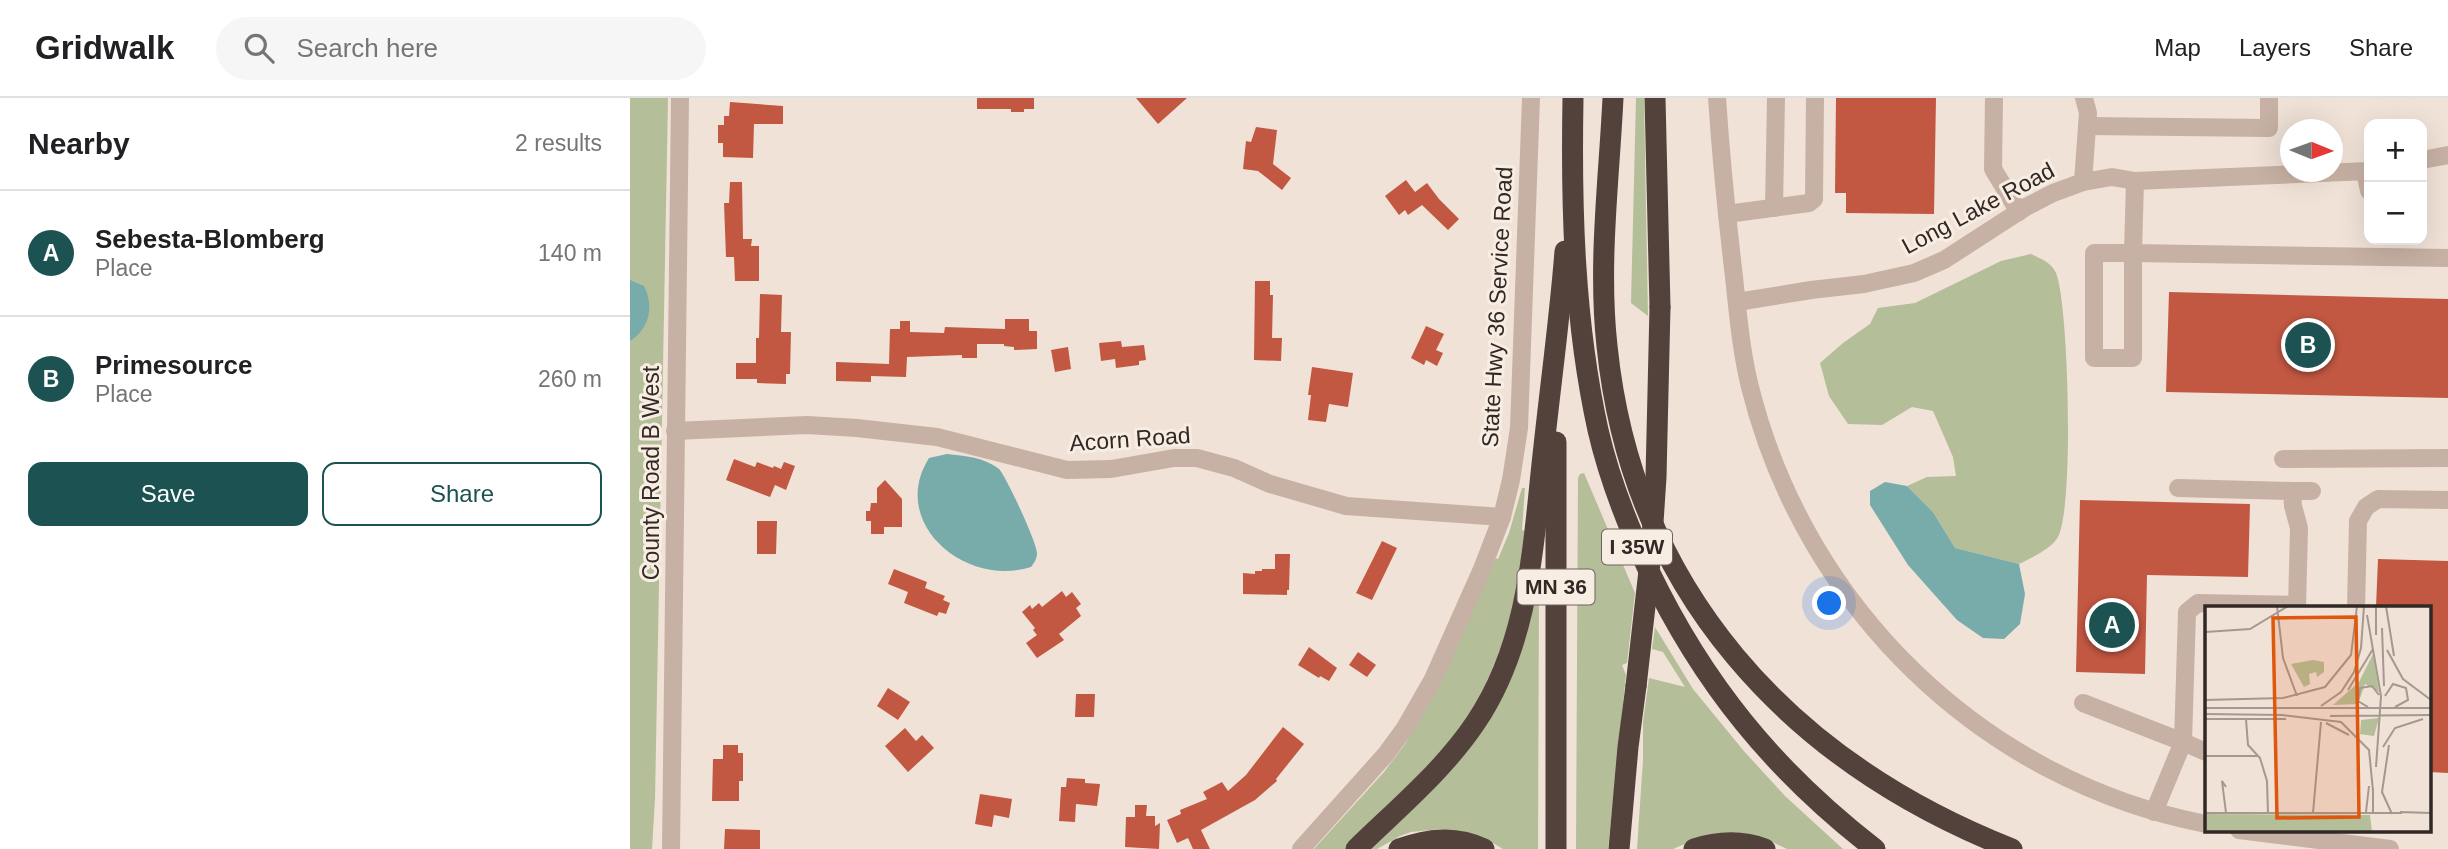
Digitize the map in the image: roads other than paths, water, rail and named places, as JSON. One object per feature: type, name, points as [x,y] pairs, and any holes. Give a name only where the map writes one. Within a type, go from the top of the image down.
[{"type":"highway","name":"I 35W","points":[[1573,98],[1572,166],[1577,281],[1588,382],[1602,444],[1629,528],[1672,619],[1698,662],[1728,703],[1790,774],[1875,849]]},
{"type":"highway","name":"I 35W","points":[[1613,98],[1604,280],[1607,346],[1612,386],[1642,501],[1666,550],[1714,628],[1745,668],[1802,726],[1834,752],[1887,788],[1951,822],[2012,849]]},
{"type":"highway","points":[[1619,849],[1651,553],[1656,477],[1660,307],[1655,98]]},
{"type":"highway","name":"MN 36","points":[[1556,849],[1556,440],[1559,325],[1572,166]]},
{"type":"highway","points":[[1356,849],[1456,749],[1482,712],[1508,662],[1527,585],[1559,325]]},
{"type":"highway","points":[[1399,849],[1417,842],[1441,839],[1458,840],[1484,849]]},
{"type":"highway","points":[[1695,849],[1724,842],[1750,844],[1765,849]]},
{"type":"street","name":"County Road B West","points":[[671,849],[680,98]]},
{"type":"street","name":"State Hwy 36 Service Road","points":[[1301,849],[1368,776],[1405,728],[1433,679],[1502,517],[1519,428],[1531,98]]},
{"type":"street","points":[[1717,98],[1737,302],[1750,386],[1763,434],[1781,481],[1820,557],[1870,626],[1929,687],[1996,738],[2070,780],[2107,796],[2154,812],[2205,824]]},
{"type":"street","points":[[1774,208],[1776,98]]},
{"type":"street","points":[[1727,214],[1809,203],[1814,199],[1815,98]]},
{"type":"street","points":[[1994,98],[1993,169],[2020,212]]},
{"type":"street","points":[[2083,182],[2088,113],[2084,98]]},
{"type":"street","points":[[2087,127],[2269,128],[2269,98]]},
{"type":"street","points":[[2427,159],[2448,155]]},
{"type":"street","name":"Long Lake Road","points":[[1737,302],[1864,284],[1914,273],[1944,260],[2053,193],[2083,182],[2112,177],[2135,181],[2364,172]]},
{"type":"street","points":[[2135,181],[2133,253],[2133,358],[2094,358],[2094,253],[2133,253],[2448,258]]},
{"type":"street","points":[[2384,245],[2388,257]]},
{"type":"street","name":"Acorn Road","points":[[675,430],[807,425],[857,428],[937,437],[1068,470],[1111,469],[1174,458],[1197,458],[1346,506],[1502,517]]},
{"type":"street","points":[[2283,459],[2448,458]]},
{"type":"street","points":[[2178,488],[2312,491]]},
{"type":"street","points":[[2154,812],[2183,743],[2187,612],[2198,603],[2297,606],[2299,528],[2292,491]]},
{"type":"street","points":[[2356,606],[2358,521],[2366,507],[2378,499],[2448,500]]},
{"type":"street","points":[[2083,703],[2205,751]]},
{"type":"street","points":[[2265,832],[2351,838],[2390,849]]},
{"type":"water","points":[[630,280],[644,286],[649,309],[642,330],[630,341]]},
{"type":"water","points":[[947,454],[981,460],[993,465],[1003,474],[1036,547],[1036,557],[1031,567],[1006,571],[982,568],[959,559],[940,545],[926,527],[918,505],[919,482],[929,458]]},
{"type":"water","points":[[1885,482],[1907,486],[1933,512],[1955,548],[2019,564],[2025,594],[2020,624],[2004,639],[1983,638],[1957,620],[1908,565],[1870,505],[1870,491]]},
{"type":"place","name":"Primesource","points":[[2308,345]]},
{"type":"place","name":"Sebesta-Blomberg","points":[[2112,625]]}]
